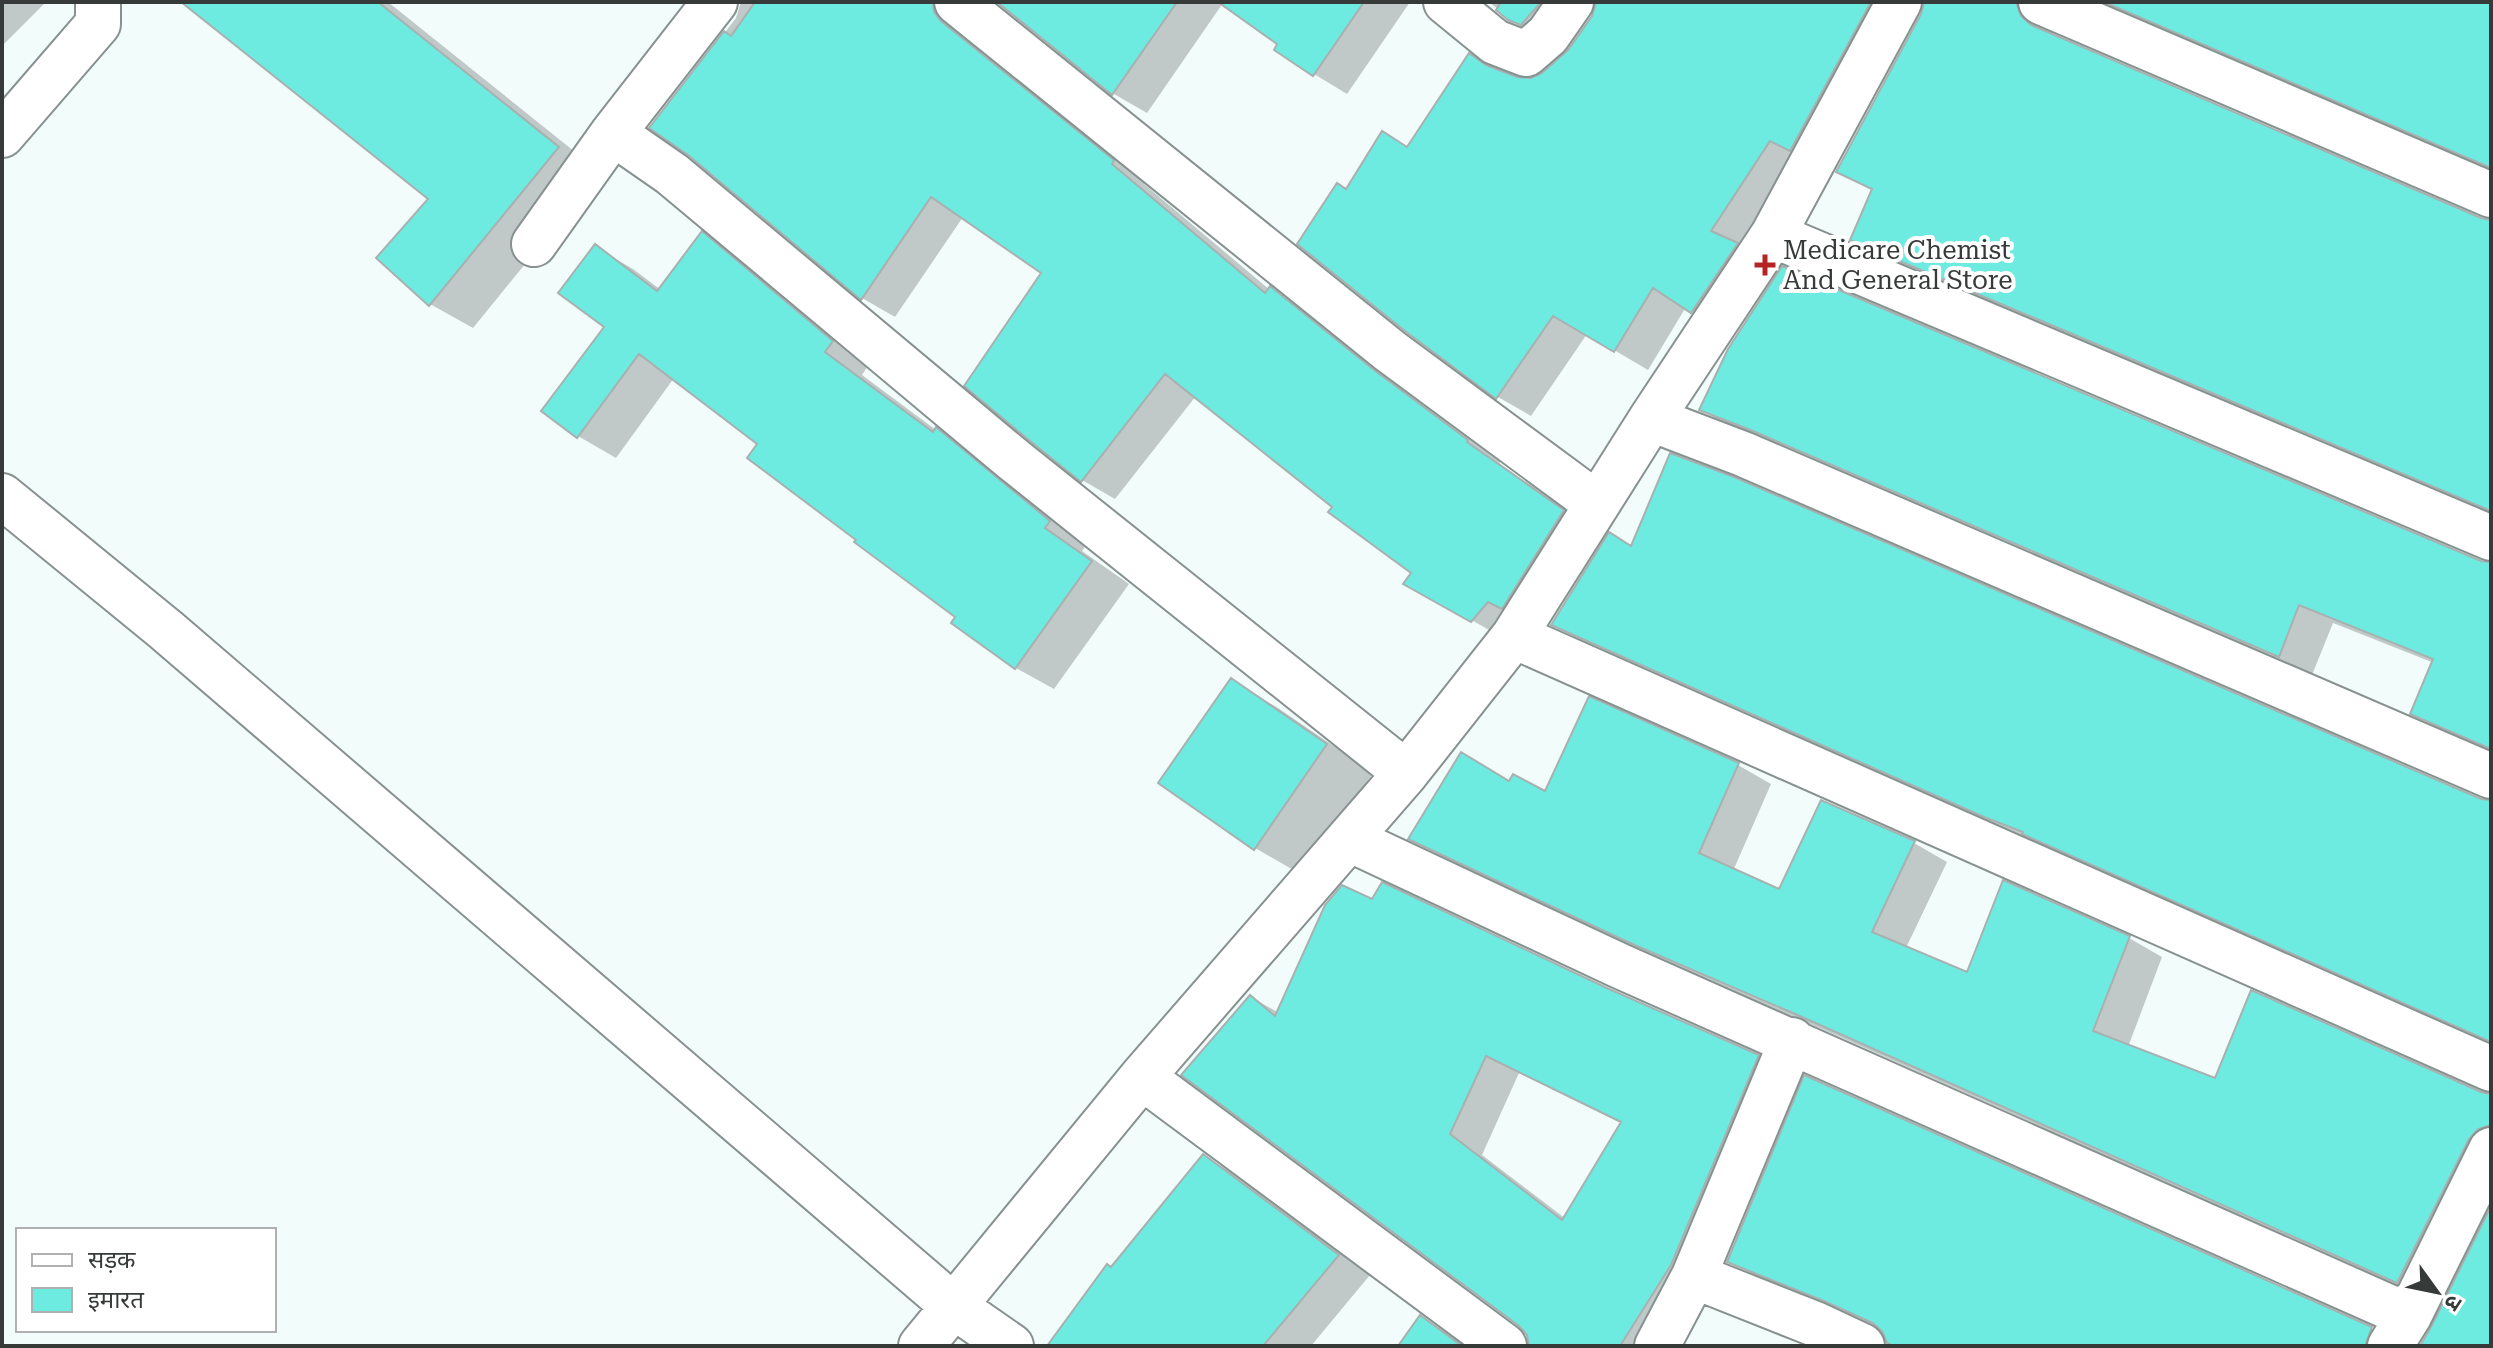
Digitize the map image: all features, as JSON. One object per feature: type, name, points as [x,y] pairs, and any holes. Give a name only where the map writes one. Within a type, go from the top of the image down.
[{"type":"street","points":[[2,135],[98,24],[98,2]]},
{"type":"street","points":[[534,244],[613,133],[715,2]]},
{"type":"street","points":[[957,2],[1390,351],[1597,504]]},
{"type":"street","points":[[1446,2],[1495,42],[1526,54],[1548,35],[1571,2]]},
{"type":"street","points":[[921,1346],[1142,1077],[1406,773],[1514,636],[1651,419],[1773,235],[1899,2]]},
{"type":"street","points":[[2041,2],[2491,195]]},
{"type":"street","points":[[613,133],[672,174],[1014,460],[1406,773]]},
{"type":"street","points":[[1773,235],[2491,538]]},
{"type":"street","points":[[1651,419],[1757,460],[2491,776]]},
{"type":"street","points":[[2,496],[178,640],[952,1305],[1011,1346]]},
{"type":"street","points":[[1514,636],[2491,1069]]},
{"type":"street","points":[[1349,839],[1620,966],[1792,1040],[2400,1331],[2491,1150]]},
{"type":"street","points":[[1657,1346],[1694,1276],[1792,1040]]},
{"type":"street","points":[[1142,1077],[1504,1346]]},
{"type":"street","points":[[1694,1276],[1862,1346]]},
{"type":"building","points":[[181,2],[378,2],[559,147],[429,306],[376,258],[428,199]]},
{"type":"building","points":[[755,2],[933,2],[934,12],[941,21],[1114,160],[1112,164],[1265,293],[1270,286],[1467,442],[1564,510],[1502,609],[1488,602],[1471,622],[1403,584],[1411,573],[1328,512],[1332,507],[1165,374],[1081,482],[1030,441],[964,386],[1041,273],[931,197],[861,300],[688,155],[649,128],[724,31],[731,36]]},
{"type":"building","points":[[997,2],[1177,2],[1112,95]]},
{"type":"building","points":[[1218,2],[1364,2],[1313,76],[1274,50],[1277,44]]},
{"type":"building","points":[[1501,2],[1541,2],[1521,25],[1508,20],[1496,10]]},
{"type":"building","points":[[1596,2],[1871,2],[1790,151],[1770,141],[1711,231],[1738,243],[1691,313],[1653,288],[1614,352],[1553,316],[1496,399],[1297,244],[1337,183],[1346,189],[1382,131],[1407,147],[1469,53],[1486,65],[1517,77],[1531,78],[1542,73],[1568,50],[1592,16]]},
{"type":"building","points":[[1924,2],[2016,2],[2021,16],[2031,25],[2491,220],[2491,511],[1850,240],[1872,189],[1836,172],[1921,14]]},
{"type":"building","points":[[2104,2],[2491,2],[2491,168]]},
{"type":"building","points":[[702,231],[833,341],[825,352],[933,432],[936,427],[1050,521],[1045,528],[1092,561],[1015,669],[951,623],[955,617],[747,458],[757,444],[639,354],[577,438],[541,411],[604,327],[558,293],[595,244],[657,291]]},
{"type":"building","points":[[1782,266],[2481,561],[2491,562],[2491,749],[2410,714],[2433,659],[2299,605],[2279,657],[1699,410],[1728,349]]},
{"type":"building","points":[[1670,453],[1734,477],[2481,799],[2491,800],[2491,1042],[1551,625],[1609,532],[1631,546]]},
{"type":"building","points":[[1231,678],[1327,744],[1254,850],[1158,783]]},
{"type":"building","points":[[1589,696],[1739,763],[1699,853],[1779,889],[1821,800],[1915,841],[1872,932],[1967,972],[2003,880],[2130,936],[2093,1031],[2215,1078],[2251,990],[2491,1094],[2491,1125],[2478,1129],[2469,1139],[2397,1283],[1630,943],[1408,839],[1461,752],[1509,781],[1513,774],[1545,791]]},
{"type":"building","points":[[1382,882],[1609,989],[1759,1055],[1671,1265],[1620,1346],[1529,1346],[1527,1335],[1519,1326],[1181,1075],[1250,995],[1275,1016],[1325,905],[1342,885],[1372,899]],"holes":[[[1486,1056],[1621,1122],[1562,1220],[1450,1134]]]},
{"type":"building","points":[[1804,1075],[2372,1327],[2365,1346],[1893,1346],[1887,1343],[1882,1331],[1873,1323],[1727,1262]]},
{"type":"building","points":[[1203,1154],[1339,1255],[1263,1346],[1047,1346],[1107,1264],[1111,1267]]},
{"type":"building","points":[[2491,1206],[2491,1346],[2420,1346],[2431,1327]]},
{"type":"building","points":[[1420,1315],[1462,1346],[1398,1346]]},
{"type":"place","name":"Medicare Chemist And General Store","points":[[1765,265]]}]
